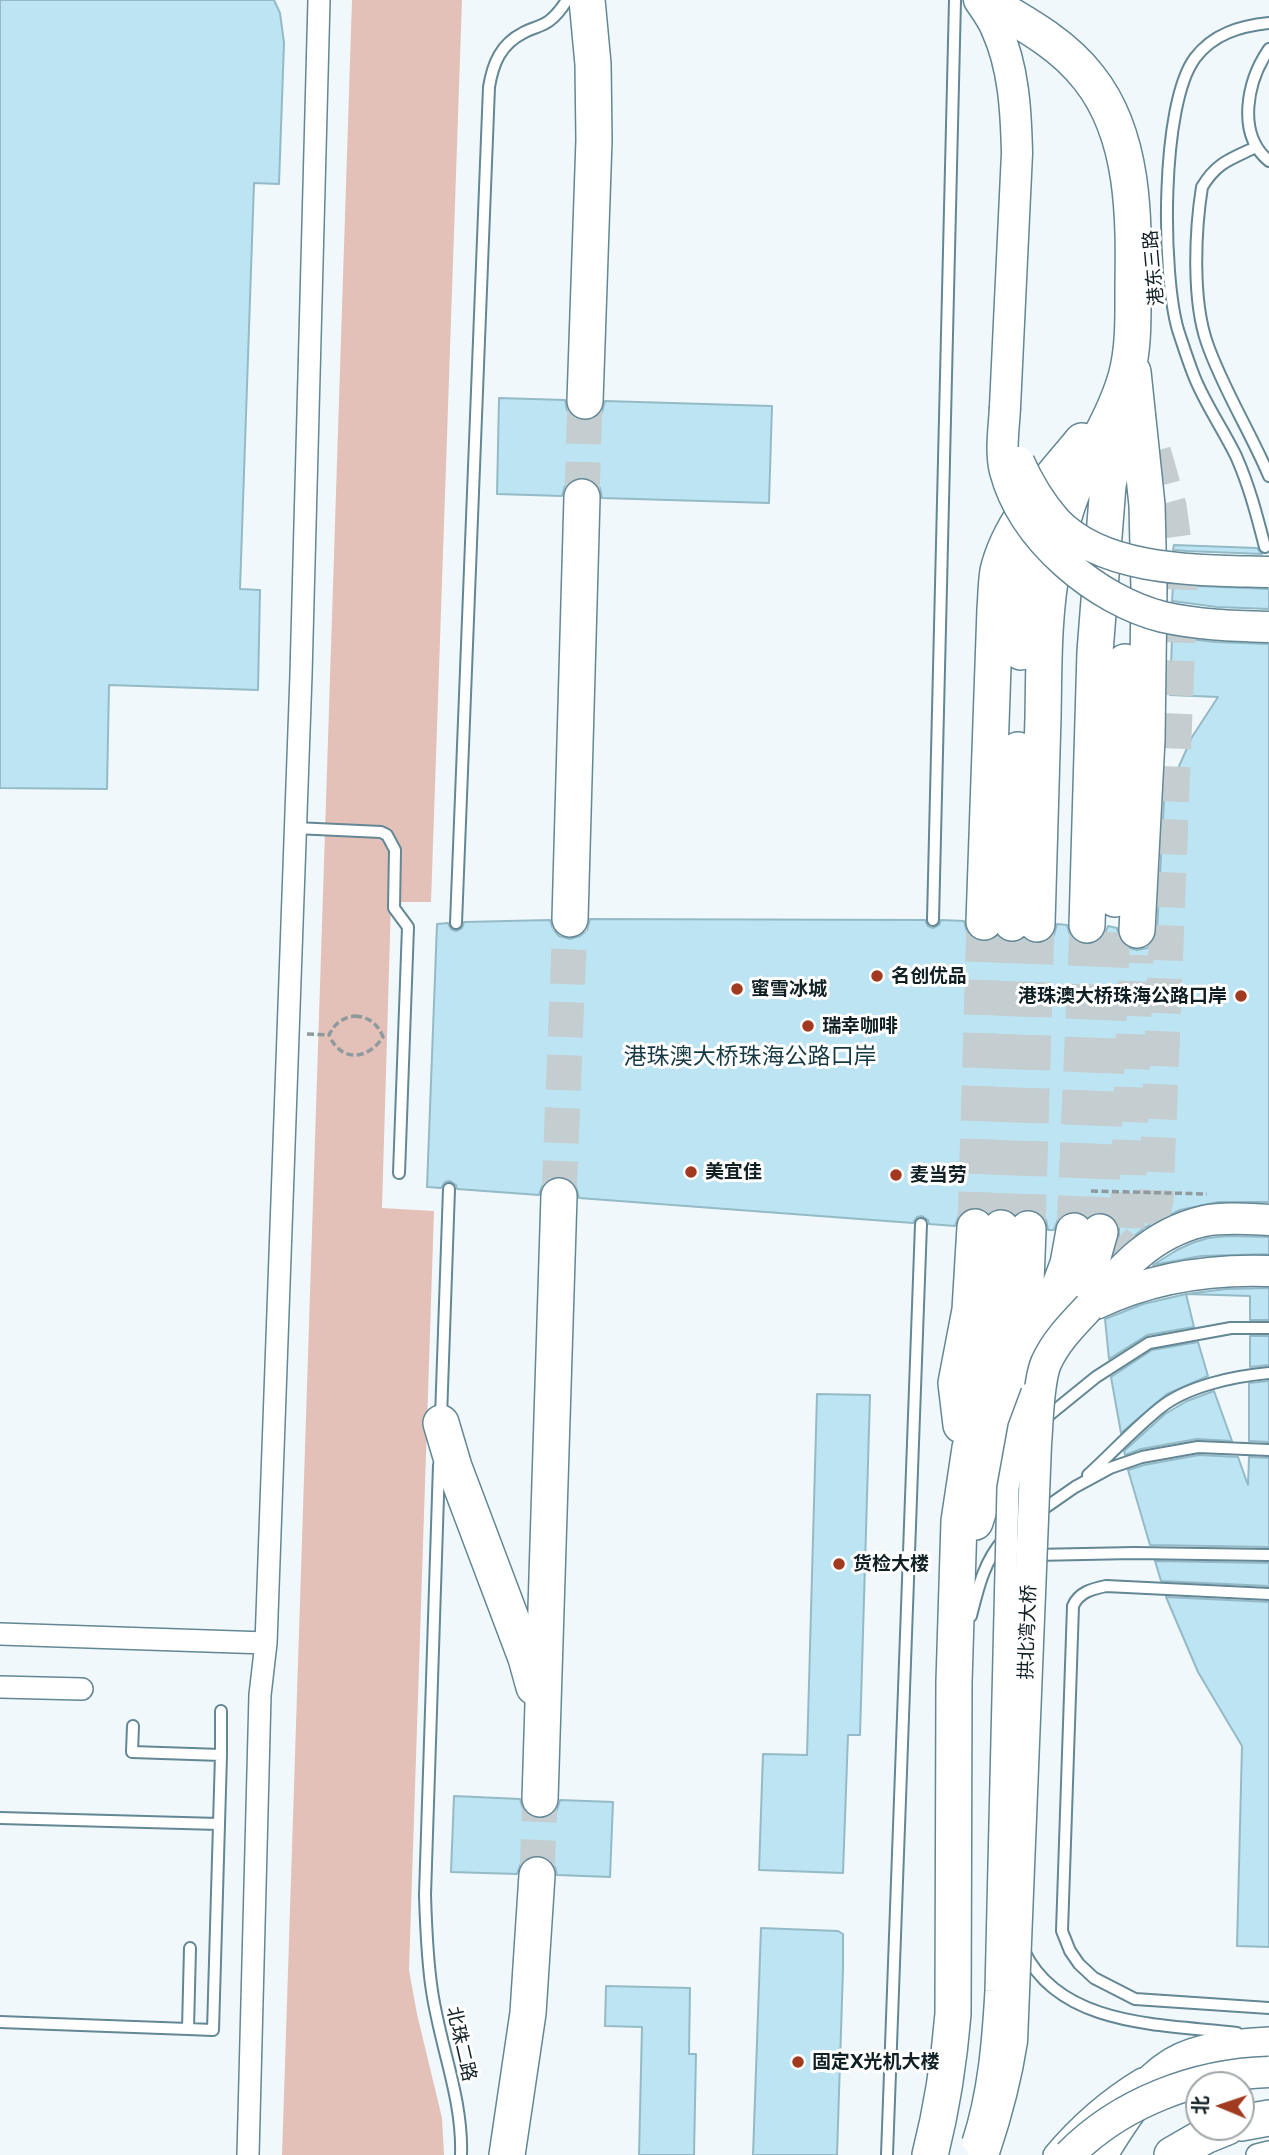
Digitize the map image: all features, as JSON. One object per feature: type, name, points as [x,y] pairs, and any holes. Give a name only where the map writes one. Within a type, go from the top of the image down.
[{"type":"highway","points":[[585,401],[594,140],[593,64],[587,0]]},
{"type":"highway","points":[[981,0],[1033,28],[1074,60],[1090,79],[1104,100],[1115,125],[1129,185],[1134,247],[1131,355],[1118,442],[1108,485],[1095,652],[1113,928],[1147,739],[1147,505],[1131,355]]},
{"type":"highway","points":[[1117,402],[1044,486],[1010,536],[998,572],[995,609],[1011,923],[1044,658],[1048,592],[1075,485],[1105,431],[1117,402],[1131,355]]},
{"type":"highway","points":[[570,919],[582,497]]},
{"type":"highway","points":[[540,1800],[559,1196]]},
{"type":"highway","points":[[1001,1228],[1025,1309],[1020,1330],[991,1386],[970,1448],[966,1525],[961,1425],[968,1386],[997,1316],[1001,1228]]},
{"type":"highway","points":[[930,2155],[942,2111],[953,2014],[957,1563],[966,1525],[998,1450],[1068,1264],[1100,1230],[1079,1321],[966,1525]]},
{"type":"highway","points":[[441,1423],[453,1467],[527,1658],[542,1726]]},
{"type":"highway","points":[[507,2155],[528,2013],[537,1875]]},
{"type":"highway","points":[[1099,2155],[1142,2092],[1175,2064],[1204,2053],[1246,2047],[1260,2038]]},
{"type":"highway","points":[[1171,2155],[1196,2141]]},
{"type":"main road","points":[[981,0],[996,27],[1004,49],[1016,116],[1017,153],[1003,439],[1005,469],[1014,496],[1033,528],[1061,561],[1087,581],[1120,600],[1161,616],[1197,622],[1269,627]]},
{"type":"main road","points":[[1005,407],[1014,449],[1025,474],[1056,520],[1074,536],[1122,559],[1164,566],[1267,560]]},
{"type":"main road","points":[[1079,1321],[1113,1279],[1144,1249],[1170,1231],[1206,1221],[1269,1220]]},
{"type":"main road","name":"拱北湾大桥","points":[[983,2155],[1000,2103],[1012,2041],[1035,1444],[1045,1365],[1061,1336],[1122,1291],[1157,1281],[1243,1270],[1269,1271]]},
{"type":"main road","points":[[1069,2155],[1087,2137],[1154,2097],[1199,2082],[1269,2072]]},
{"type":"street","points":[[248,2155],[260,1695],[266,1643],[295,828],[319,0]]},
{"type":"street","points":[[969,2155],[987,2084],[993,2038],[1000,1879],[1008,1488],[1019,1427],[1045,1365]]},
{"type":"street","points":[[0,1634],[266,1643]]},
{"type":"street","points":[[0,1687],[82,1689]]},
{"type":"street","points":[[1054,2155],[1116,2095],[1175,2064]]},
{"type":"street","points":[[1257,2155],[1269,2152]]},
{"type":"lane","points":[[456,923],[489,87],[491,72],[506,44],[522,33],[547,22],[559,12],[567,0]]},
{"type":"lane","points":[[933,920],[956,0]]},
{"type":"lane","name":"港东三路","points":[[1267,560],[1249,491],[1235,455],[1194,376],[1178,327],[1168,260],[1168,222],[1173,118],[1184,79],[1194,60],[1220,35],[1239,28],[1269,23]]},
{"type":"lane","points":[[1269,49],[1255,72],[1251,87],[1249,130],[1256,147],[1269,161]]},
{"type":"lane","points":[[1256,147],[1220,164],[1202,187],[1197,273],[1206,340],[1269,476]]},
{"type":"lane","points":[[295,828],[381,832],[387,835],[395,850],[394,908],[408,927],[399,1173]]},
{"type":"lane","name":"北珠二路","points":[[449,1189],[425,1895],[426,1941],[432,1991],[457,2101],[461,2155]]},
{"type":"lane","points":[[887,2155],[921,1224]]},
{"type":"lane","points":[[1008,1448],[1096,1377],[1149,1343],[1231,1328],[1269,1328]]},
{"type":"lane","points":[[1076,1487],[1162,1406],[1225,1380],[1269,1373]]},
{"type":"lane","points":[[954,1682],[983,1571],[994,1549],[1009,1533],[1076,1487],[1110,1468],[1142,1457],[1198,1447],[1269,1450]]},
{"type":"lane","points":[[975,1599],[990,1575],[1004,1562],[1028,1555],[1269,1555]]},
{"type":"lane","points":[[1269,1594],[1106,1586],[1085,1591],[1075,1601],[1062,1931],[1070,1951],[1094,1978],[1135,1999],[1269,2008]]},
{"type":"lane","points":[[0,2022],[213,2030],[221,1712]]},
{"type":"lane","points":[[133,1726],[132,1752],[221,1755]]},
{"type":"lane","points":[[0,1818],[219,1824]]},
{"type":"lane","points":[[1000,1879],[1014,1931],[1027,1958],[1060,1994],[1087,2009],[1110,2017],[1260,2038]]},
{"type":"lane","points":[[188,2029],[190,1948]]},
{"type":"path","points":[[355,1016],[373,1021],[383,1037],[370,1051],[362,1055],[345,1053],[337,1048],[329,1035],[345,1017],[355,1016]]},
{"type":"path","points":[[1091,1191],[1214,1194]]},
{"type":"shaded area","points":[[352,0],[462,0],[431,902],[391,902],[382,1208],[434,1211],[409,1970],[442,2118],[444,2155],[282,2155]]},
{"type":"building","points":[[0,0],[274,0],[280,13],[284,43],[279,184],[254,183],[240,589],[260,590],[258,690],[109,685],[107,789],[0,788]]},
{"type":"building","points":[[499,398],[565,400],[567,410],[574,418],[585,421],[602,412],[605,401],[772,406],[769,503],[602,498],[600,488],[593,480],[582,477],[573,479],[565,486],[562,496],[497,494]]},
{"type":"building","points":[[1174,545],[1257,548],[1262,554],[1173,550]]},
{"type":"building","points":[[1173,585],[1269,589],[1269,609],[1217,607],[1172,601]]},
{"type":"building","points":[[1172,637],[1269,644],[1269,1202],[1218,1202],[1180,1210],[1144,1228],[1115,1252],[1119,1226],[1114,1218],[1096,1212],[1088,1216],[1078,1211],[1068,1212],[1058,1219],[1054,1230],[1048,1230],[1046,1220],[1039,1212],[1029,1209],[1015,1214],[1002,1208],[989,1213],[977,1207],[967,1209],[959,1215],[955,1226],[929,1224],[922,1216],[917,1217],[913,1223],[579,1198],[576,1186],[569,1179],[560,1176],[549,1179],[542,1186],[539,1195],[457,1189],[450,1181],[445,1182],[441,1188],[427,1187],[437,924],[448,923],[451,929],[456,931],[462,928],[464,922],[550,920],[559,936],[570,939],[587,930],[590,919],[925,920],[928,926],[933,928],[939,925],[941,920],[964,921],[967,932],[973,939],[983,942],[998,936],[1011,943],[1024,939],[1037,944],[1054,935],[1057,924],[1067,925],[1070,935],[1077,942],[1086,945],[1097,942],[1104,936],[1108,926],[1117,928],[1119,938],[1127,947],[1137,950],[1147,948],[1157,931],[1164,800],[1192,737],[1218,697],[1170,695]]},
{"type":"building","points":[[1228,1236],[1269,1237],[1269,1254],[1201,1256],[1153,1265],[1192,1243]]},
{"type":"building","points":[[1269,1288],[1269,1320],[1250,1320],[1250,1296],[1186,1294],[1226,1289]]},
{"type":"building","points":[[1186,1294],[1194,1327],[1147,1335],[1109,1359],[1105,1319],[1143,1304]]},
{"type":"building","points":[[1250,1336],[1269,1336],[1269,1365],[1250,1367]]},
{"type":"building","points":[[1198,1342],[1208,1376],[1167,1394],[1121,1433],[1111,1377],[1152,1350]]},
{"type":"building","points":[[1269,1381],[1269,1442],[1249,1441],[1249,1383]]},
{"type":"building","points":[[1214,1391],[1232,1441],[1197,1439],[1141,1449],[1125,1455],[1124,1451],[1165,1414],[1187,1401]]},
{"type":"building","name":"货检大楼","points":[[817,1394],[870,1395],[860,1735],[848,1735],[843,1873],[759,1870],[763,1754],[807,1755]]},
{"type":"building","points":[[1199,1455],[1238,1457],[1248,1485],[1249,1457],[1269,1458],[1269,1547],[1150,1545],[1128,1470]]},
{"type":"building","points":[[1155,1561],[1269,1563],[1269,1586],[1161,1581]]},
{"type":"building","points":[[1166,1597],[1269,1602],[1269,1947],[1237,1946],[1242,1746],[1198,1672]]},
{"type":"building","points":[[454,1796],[520,1799],[529,1816],[540,1819],[557,1810],[560,1800],[613,1802],[610,1877],[557,1875],[549,1859],[538,1855],[528,1857],[521,1863],[517,1874],[451,1872]]},
{"type":"building","name":"固定X光机大楼","points":[[761,1928],[838,1931],[843,1934],[837,2155],[753,2155]]},
{"type":"building","points":[[606,1986],[690,1988],[689,2054],[696,2054],[694,2155],[639,2155],[642,2027],[605,2026]]},
{"type":"tunnel","points":[[582,497],[585,401]]},
{"type":"tunnel","points":[[1116,1265],[1147,1230],[1156,1200],[1180,584],[1169,506],[1149,436]]},
{"type":"tunnel","points":[[559,1196],[570,919]]},
{"type":"tunnel","points":[[975,1227],[984,922]]},
{"type":"tunnel","points":[[1001,1228],[1012,923]]},
{"type":"tunnel","points":[[1028,1229],[1037,924]]},
{"type":"tunnel","points":[[1074,1231],[1087,925]]},
{"type":"tunnel","points":[[1100,1232],[1113,927]]},
{"type":"tunnel","points":[[1127,1228],[1136,955]]},
{"type":"tunnel","points":[[537,1875],[540,1799]]},
{"type":"place","name":"名创优品","points":[[877,976]]},
{"type":"place","name":"蜜雪冰城","points":[[737,989]]},
{"type":"place","name":"港珠澳大桥珠海公路口岸","points":[[1241,996]]},
{"type":"place","name":"瑞幸咖啡","points":[[808,1026]]},
{"type":"place","name":"美宜佳","points":[[691,1172]]},
{"type":"place","name":"麦当劳","points":[[896,1175]]},
{"type":"place","name":"货检大楼","points":[[839,1564]]},
{"type":"place","name":"固定X光机大楼","points":[[798,2062]]},
{"type":"district","name":"港珠澳大桥珠海公路口岸","points":[[750,1057]]}]
